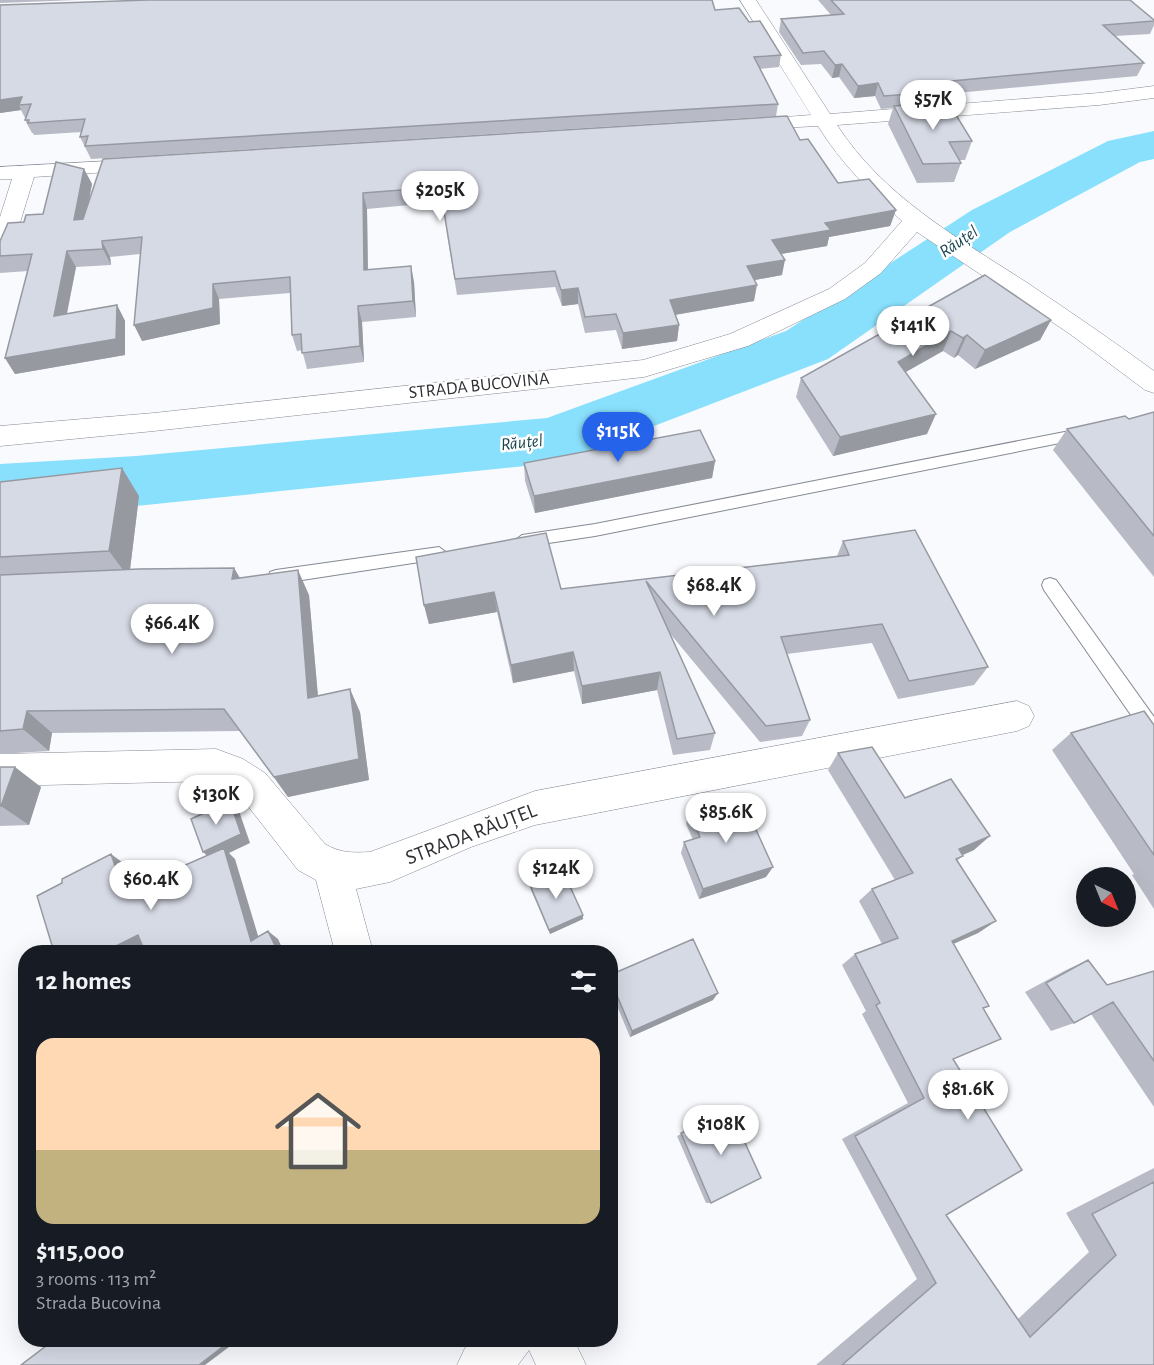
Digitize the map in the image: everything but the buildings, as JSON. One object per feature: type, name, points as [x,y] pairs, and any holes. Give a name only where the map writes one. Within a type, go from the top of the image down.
[{"type":"street","points":[[748,0],[843,150],[881,191],[920,224],[1078,328],[1154,384]]},
{"type":"street","points":[[732,127],[1099,99],[1154,92]]},
{"type":"street","points":[[0,173],[162,165]]},
{"type":"street","points":[[0,252],[25,172]]},
{"type":"street","name":"STRADA BUCOVINA","points":[[0,436],[154,422],[644,368],[739,340],[837,294],[873,268],[920,224]]},
{"type":"street","name":"STRADA RĂUȚEL","points":[[0,770],[216,765],[249,779],[259,789],[301,849],[316,862],[332,869],[351,873],[372,871],[465,832],[535,808],[1017,716]]},
{"type":"street","points":[[332,869],[352,945]]},
{"type":"street","points":[[482,1365],[501,1347]]},
{"type":"street","points":[[552,1347],[561,1365]]},
{"type":"lane","points":[[502,544],[595,530],[1096,431]]},
{"type":"lane","points":[[258,580],[456,551]]},
{"type":"lane","points":[[1050,585],[1154,732]]},
{"type":"waterway","name":"Răuțel","points":[[0,489],[136,481],[553,440],[807,345],[991,221],[1125,151],[1154,145]]}]
